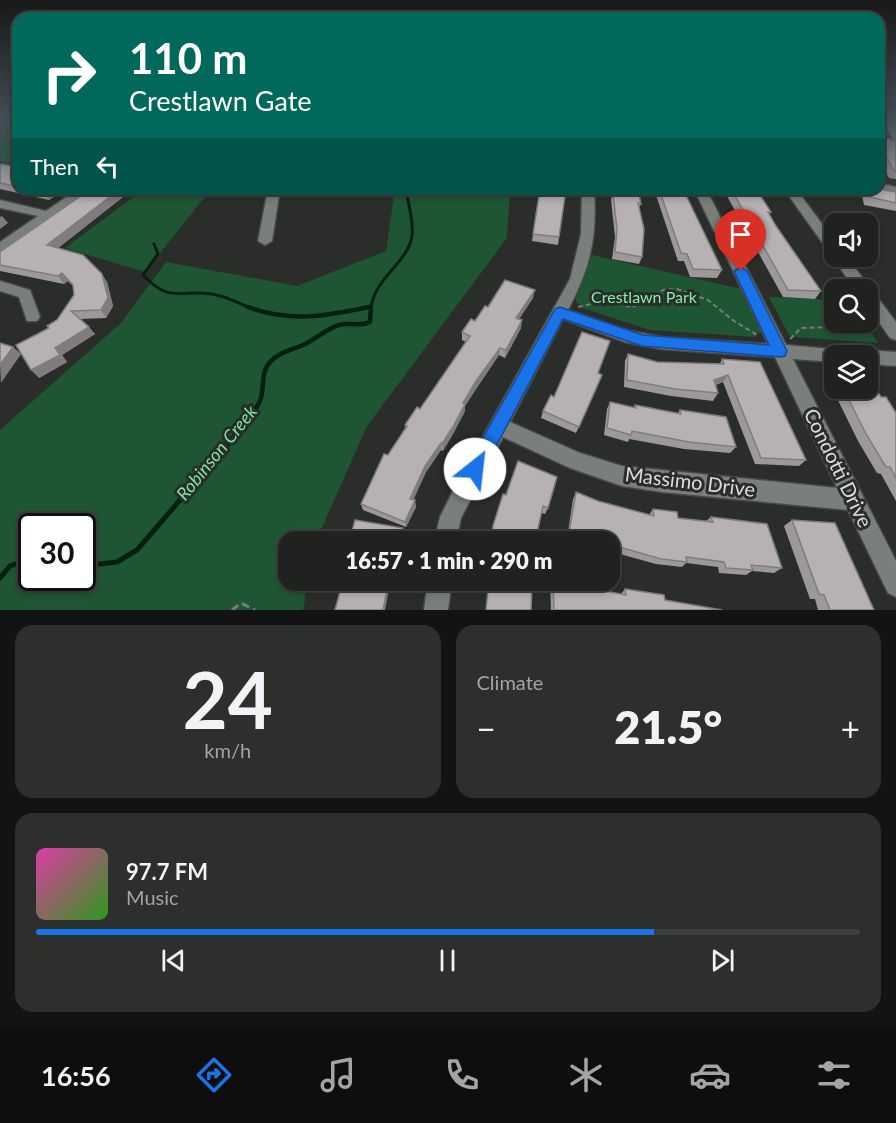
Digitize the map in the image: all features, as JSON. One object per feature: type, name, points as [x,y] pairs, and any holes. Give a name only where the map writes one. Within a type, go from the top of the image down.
[{"type":"street","points":[[0,248],[78,195]]},
{"type":"street","points":[[265,241],[273,195]]},
{"type":"street","points":[[448,531],[456,507],[577,279],[586,248],[588,195]]},
{"type":"street","name":"Condotti Drive","points":[[703,195],[785,345],[854,500],[896,585]]},
{"type":"street","points":[[794,195],[824,235]]},
{"type":"street","points":[[0,204],[50,215]]},
{"type":"street","points":[[0,286],[25,294],[32,317]]},
{"type":"street","points":[[878,309],[896,334]]},
{"type":"street","points":[[560,312],[642,340],[785,345],[824,352]]},
{"type":"street","points":[[878,358],[896,359]]},
{"type":"street","name":"Massimo Drive","points":[[499,426],[577,461],[622,476],[662,482],[854,500]]},
{"type":"street","points":[[436,610],[439,591]]},
{"type":"path","points":[[577,307],[600,302],[633,307],[663,290],[677,290],[708,300],[734,321],[762,339]]},
{"type":"path","points":[[785,345],[801,328],[824,327]]},
{"type":"path","points":[[232,610],[241,603],[255,610]]},
{"type":"green space","points":[[0,146],[12,146],[12,164],[0,161]]},
{"type":"green space","points":[[136,195],[206,195],[145,272],[65,248]]},
{"type":"green space","points":[[394,195],[510,195],[507,238],[367,426],[320,531],[278,531],[278,591],[305,591],[303,610],[0,610],[0,430],[121,323],[166,262],[297,286],[386,251]]},
{"type":"green space","name":"Crestlawn Park","points":[[592,255],[742,289],[763,333],[757,333],[755,337],[650,330],[582,308],[575,300]]},
{"type":"green space","points":[[769,297],[824,300],[824,333],[872,333],[878,343],[794,337],[789,335]]},
{"type":"building","points":[[885,146],[896,146],[896,171],[885,154]]},
{"type":"building","points":[[0,164],[12,166],[12,186],[0,183]]},
{"type":"building","points":[[885,190],[896,192],[896,203],[870,195],[885,195]]},
{"type":"building","points":[[82,195],[112,195],[47,245],[83,255],[102,274],[108,298],[101,310],[71,311],[89,327],[55,348],[60,355],[31,370],[16,345],[49,328],[47,326],[57,320],[74,295],[73,285],[62,273],[58,276],[0,265],[0,252]]},
{"type":"building","points":[[539,195],[565,195],[559,237],[533,234]]},
{"type":"building","points":[[613,195],[639,195],[641,204],[638,203],[644,229],[642,257],[615,252],[617,229]]},
{"type":"building","points":[[661,195],[686,195],[722,270],[693,269],[687,254],[681,253]]},
{"type":"building","points":[[734,195],[760,195],[771,212],[768,212],[776,226],[821,291],[788,290]]},
{"type":"building","points":[[505,280],[535,290],[516,318],[522,320],[506,350],[500,348],[476,381],[454,425],[425,466],[410,499],[415,500],[405,522],[361,504],[384,454],[388,455],[417,407],[420,409],[470,336],[462,332],[471,319],[475,321],[485,306],[488,307]]},
{"type":"building","points":[[582,332],[610,341],[598,373],[602,375],[579,427],[543,411],[551,395],[554,397]]},
{"type":"building","points":[[0,343],[13,347],[0,365]]},
{"type":"building","points":[[628,354],[657,362],[724,364],[722,359],[760,362],[806,460],[761,458],[728,375],[714,380],[718,393],[675,389],[627,380]]},
{"type":"building","points":[[878,392],[881,397],[886,397],[896,413],[896,478],[890,467],[886,467],[848,399],[878,399]]},
{"type":"building","points":[[610,402],[681,414],[680,410],[726,417],[736,447],[689,442],[632,431],[631,435],[607,428]]},
{"type":"building","points":[[518,461],[557,477],[548,508],[543,506],[537,531],[492,531],[503,494],[506,495]]},
{"type":"building","points":[[576,492],[598,501],[654,516],[653,509],[677,512],[678,518],[713,522],[711,517],[767,524],[782,568],[751,565],[753,570],[726,568],[724,562],[686,557],[687,562],[661,559],[620,547],[620,531],[569,531]]},
{"type":"building","points":[[355,520],[403,528],[402,531],[352,531]]},
{"type":"building","points":[[792,520],[835,523],[874,610],[830,610],[824,595],[819,594]]},
{"type":"building","points":[[625,589],[664,595],[665,600],[722,610],[554,610],[553,591],[605,591],[626,595]]},
{"type":"building","points":[[340,591],[387,591],[383,610],[335,610]]},
{"type":"building","points":[[488,591],[532,591],[531,610],[486,610]]},
{"type":"waterway","name":"Robinson Creek","points":[[371,309],[378,289],[409,246],[412,236],[412,219],[407,195]]},
{"type":"waterway","points":[[154,244],[158,254],[143,275],[161,290],[176,294],[217,295],[250,307]]},
{"type":"waterway","points":[[250,307],[279,315],[308,316],[369,307]]},
{"type":"waterway","points":[[362,309],[370,307]]},
{"type":"waterway","name":"Robinson Creek","points":[[229,442],[250,418],[260,401],[265,371],[270,362],[278,355],[307,343],[335,326],[370,322],[371,307]]},
{"type":"waterway","name":"Robinson Creek","points":[[96,564],[117,562],[137,550],[231,441]]},
{"type":"waterway","name":"Robinson Creek","points":[[0,578],[10,566],[18,563]]},
{"type":"route","points":[[475,469],[560,312],[609,331],[661,344],[780,351],[741,271]]}]
